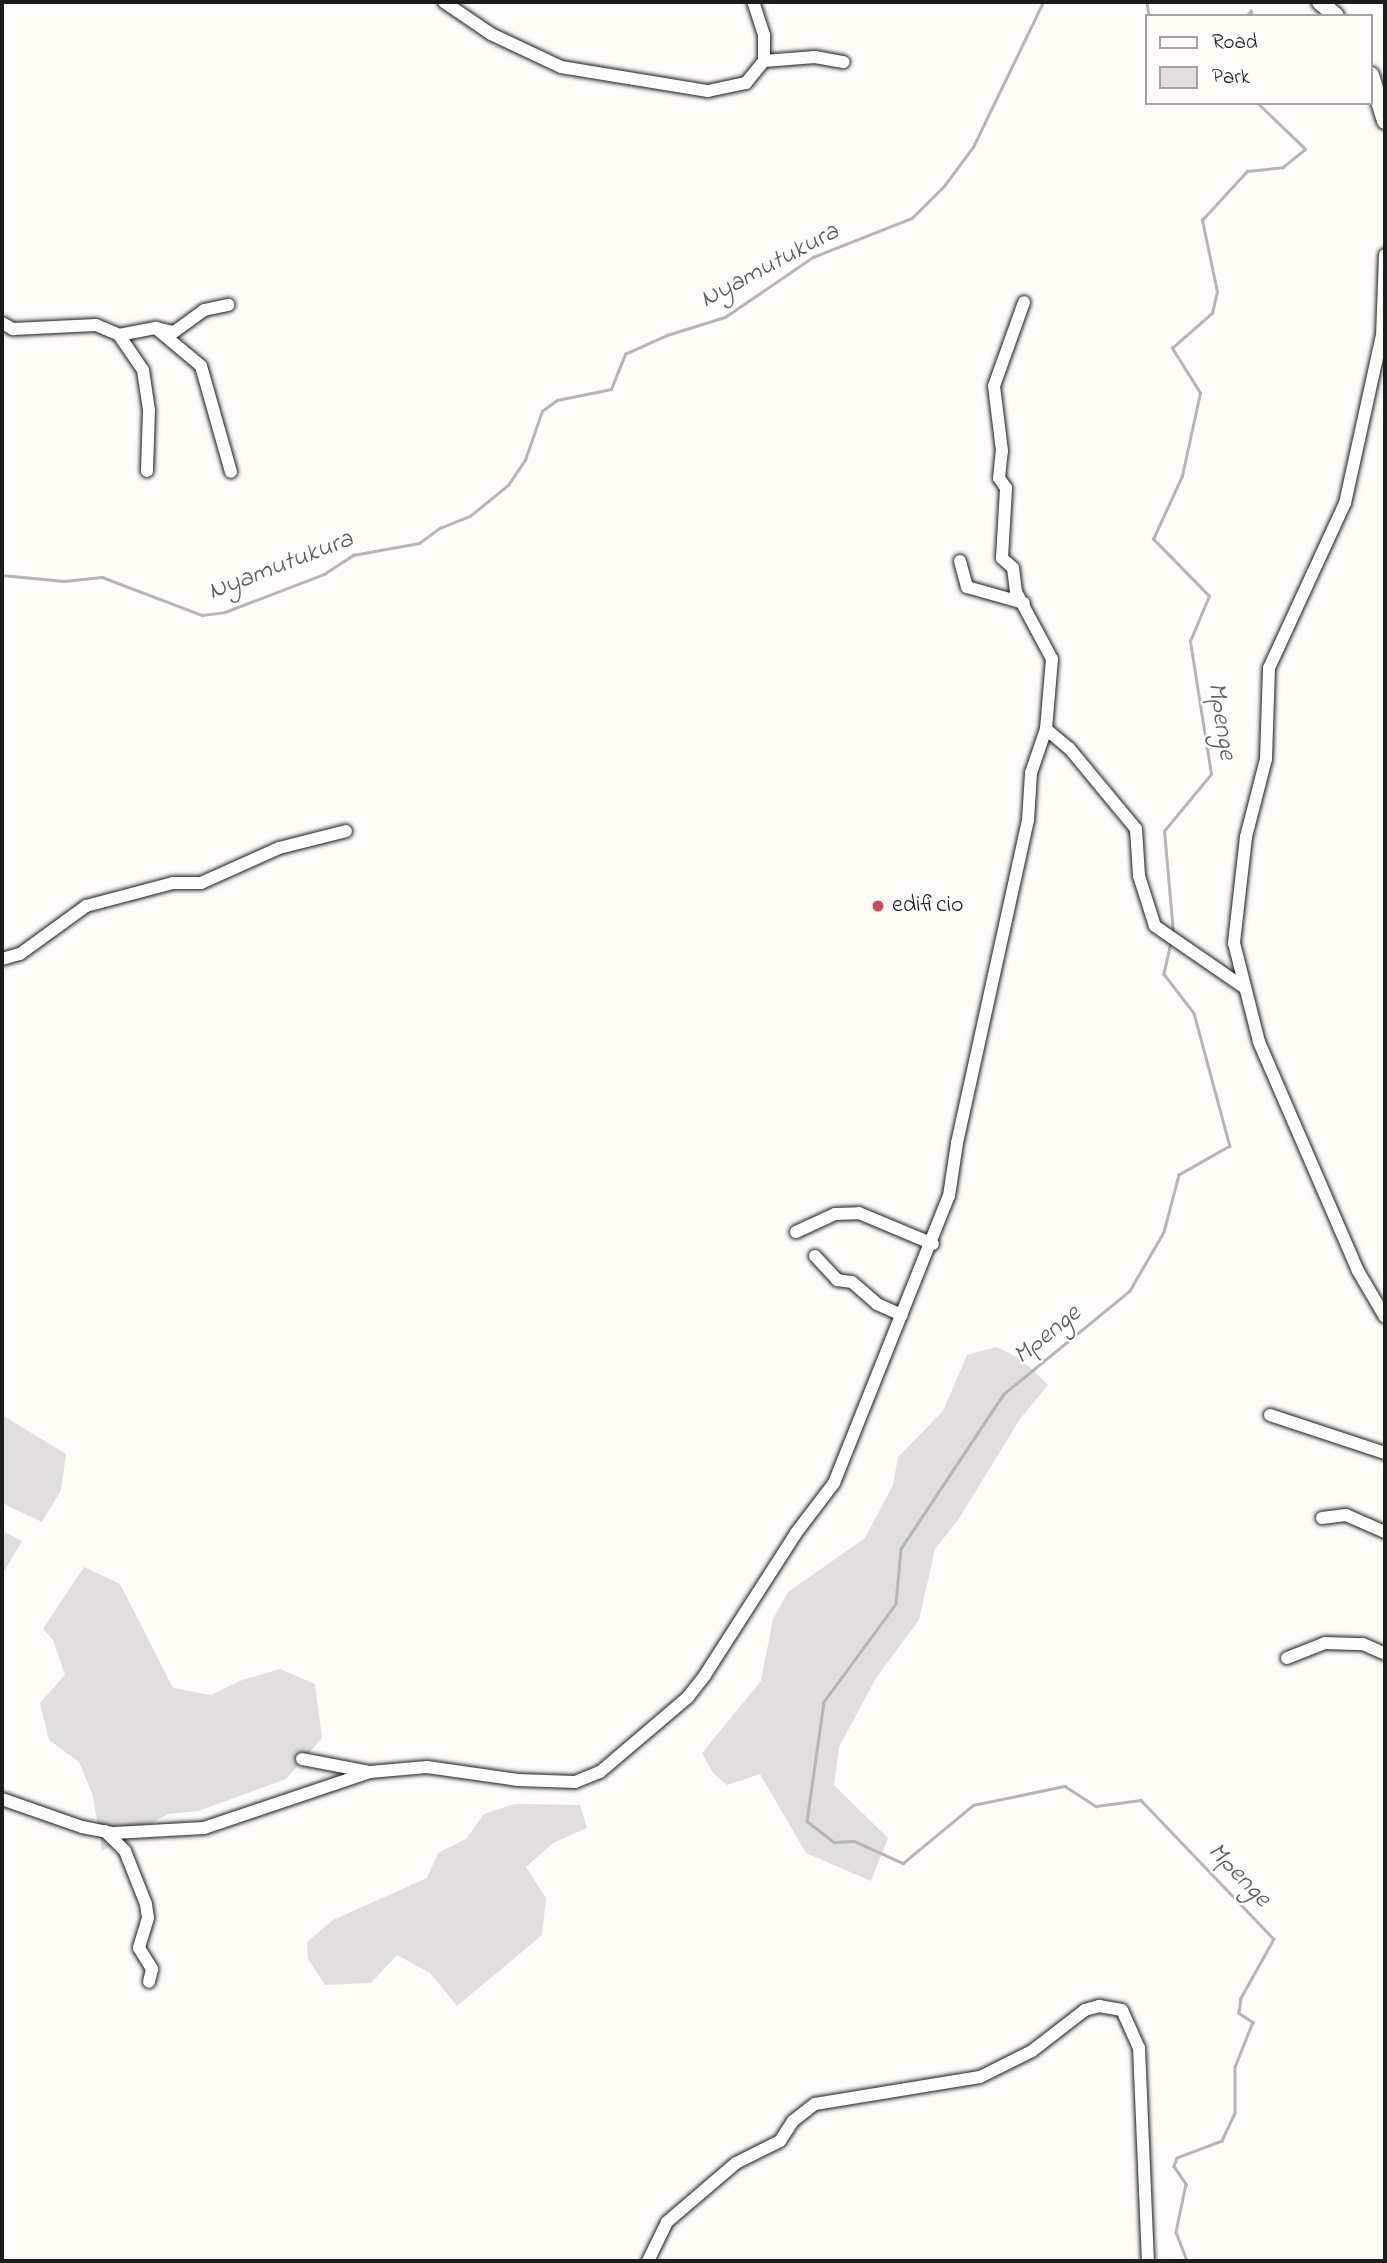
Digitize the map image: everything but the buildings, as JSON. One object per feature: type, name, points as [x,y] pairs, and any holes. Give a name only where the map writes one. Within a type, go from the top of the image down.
[{"type":"main road","points":[[1320,2],[1334,14]]},
{"type":"main road","points":[[1377,79],[1385,121]]},
{"type":"street","points":[[444,2],[450,10],[527,52],[603,77],[708,91],[746,83],[764,61],[764,35],[753,2]]},
{"type":"street","points":[[764,61],[815,57],[844,62]]},
{"type":"street","points":[[1385,255],[1384,335],[1345,503],[1269,668],[1266,759],[1246,837],[1234,943],[1242,986],[1259,1042],[1358,1271],[1385,1317]]},
{"type":"street","points":[[2,1799],[105,1831],[204,1828],[370,1772],[427,1767],[518,1780],[575,1782],[600,1772],[688,1697],[796,1533],[835,1483],[933,1244],[949,1196],[957,1143],[1005,939],[1028,820],[1031,773],[1046,729],[1052,659],[1016,592],[1013,568],[1002,558],[1006,488],[999,478],[1002,451],[994,386],[1024,302]]},
{"type":"street","points":[[119,335],[156,328],[174,332],[204,310],[228,305]]},
{"type":"street","points":[[2,337],[7,326],[96,325],[119,335],[143,370],[149,410],[146,471]]},
{"type":"street","points":[[156,328],[201,366],[231,472]]},
{"type":"street","points":[[960,561],[967,587],[1024,603]]},
{"type":"street","points":[[1046,729],[1069,748],[1136,829],[1139,876],[1155,926],[1242,986]]},
{"type":"street","points":[[2,959],[20,954],[86,906],[173,883],[201,883],[279,848],[346,831]]},
{"type":"street","points":[[796,1232],[835,1214],[859,1213],[933,1244]]},
{"type":"street","points":[[815,1256],[837,1280],[852,1282],[868,1298],[902,1315]]},
{"type":"street","points":[[1270,1415],[1385,1453]]},
{"type":"street","points":[[1322,1518],[1346,1515],[1385,1532]]},
{"type":"street","points":[[1287,1658],[1325,1643],[1363,1644],[1385,1654]]},
{"type":"street","points":[[302,1759],[370,1772]]},
{"type":"street","points":[[105,1831],[125,1851],[146,1904],[148,1918],[139,1948],[150,1963],[149,1982]]},
{"type":"street","points":[[648,2261],[667,2222],[736,2162],[780,2141],[793,2121],[815,2105],[980,2077],[1032,2051],[1086,2010],[1099,2006],[1122,2010],[1139,2048],[1148,2261]]},
{"type":"green space","points":[[996,1347],[1021,1359],[1048,1385],[1020,1419],[958,1520],[935,1549],[919,1620],[876,1678],[839,1747],[834,1785],[888,1838],[871,1881],[806,1853],[760,1774],[727,1785],[713,1773],[702,1753],[761,1681],[773,1619],[788,1592],[865,1538],[893,1485],[898,1457],[943,1411],[967,1355]]},
{"type":"green space","points":[[2,1415],[66,1454],[61,1490],[42,1522],[2,1503]]},
{"type":"green space","points":[[2,1531],[22,1541],[2,1575]]},
{"type":"green space","points":[[84,1567],[120,1584],[173,1688],[211,1695],[242,1680],[280,1669],[315,1684],[322,1738],[286,1779],[199,1811],[168,1814],[102,1851],[93,1796],[79,1762],[49,1740],[40,1703],[65,1675],[53,1640],[43,1629]]},
{"type":"green space","points":[[515,1804],[580,1805],[587,1828],[553,1843],[526,1867],[546,1898],[542,1935],[457,2006],[430,1973],[397,1955],[371,1983],[325,1985],[308,1959],[307,1942],[333,1920],[427,1878],[438,1853],[466,1839],[484,1814]]},
{"type":"waterway","name":"Nyamutukura","points":[[2,575],[64,581],[102,577],[202,615],[225,612],[324,574],[353,555],[419,543],[440,528],[470,516],[508,485],[525,460],[542,411],[557,400],[611,389],[625,354],[667,335],[725,317],[813,257],[912,218],[944,186],[973,147],[1043,2]]},
{"type":"waterway","name":"Mpenge","points":[[1147,2],[1149,14]]},
{"type":"waterway","name":"Mpenge","points":[[1248,14],[1251,11],[1252,14]]},
{"type":"waterway","name":"Mpenge","points":[[1173,933],[1164,831],[1211,774],[1190,641],[1209,596],[1153,539],[1182,476],[1200,393],[1172,348],[1212,313],[1217,292],[1202,220],[1247,171],[1283,167],[1305,149],[1259,105]]},
{"type":"waterway","name":"Mpenge","points":[[1171,943],[1164,974],[1194,1013],[1230,1146],[1179,1175],[1164,1232],[1130,1291],[1004,1394],[901,1549],[896,1604],[824,1702],[807,1821],[834,1842],[854,1841],[903,1863],[973,1805],[1065,1786],[1096,1806],[1141,1800],[1274,1939],[1241,1998],[1239,2013],[1253,2022],[1235,2067],[1235,2113],[1222,2141],[1177,2158],[1174,2166],[1186,2184],[1176,2232],[1187,2261]]},
{"type":"place","name":"edificio","points":[[878,906]]}]
